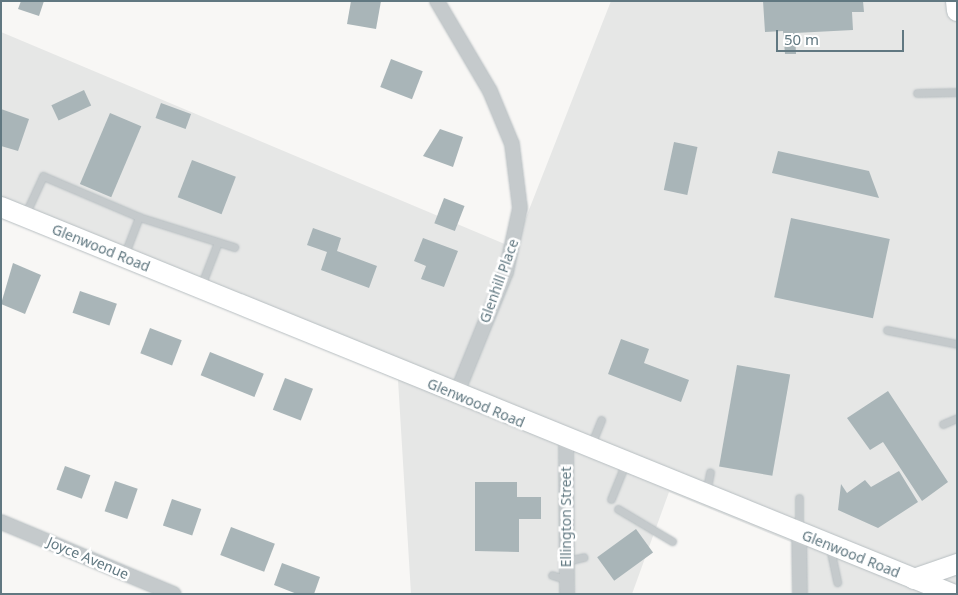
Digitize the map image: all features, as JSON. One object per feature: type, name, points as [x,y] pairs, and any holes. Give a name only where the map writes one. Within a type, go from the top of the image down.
[{"type":"main road","points":[[956,1],[957,11]]},
{"type":"main road","name":"Glenwood Road","points":[[1,207],[590,450],[829,545],[919,585],[952,594]]},
{"type":"main road","points":[[919,585],[957,564]]},
{"type":"street","name":"Glenhill Place","points":[[437,1],[490,91],[512,144],[520,199],[516,235],[506,272],[456,395]]},
{"type":"street","name":"Ellington Street","points":[[566,440],[567,587]]},
{"type":"street","name":"Joyce Avenue","points":[[1,522],[174,594]]},
{"type":"street","points":[[799,533],[800,594]]},
{"type":"lane","points":[[917,93],[957,92]]},
{"type":"lane","points":[[24,217],[43,176],[139,217],[234,247]]},
{"type":"lane","points":[[124,258],[139,217]]},
{"type":"lane","points":[[200,289],[218,242]]},
{"type":"lane","points":[[887,330],[957,344]]},
{"type":"lane","points":[[944,424],[957,418]]},
{"type":"lane","points":[[590,450],[601,420]]},
{"type":"lane","points":[[611,499],[625,464]]},
{"type":"lane","points":[[706,496],[710,472]]},
{"type":"lane","points":[[799,498],[799,533]]},
{"type":"lane","points":[[618,509],[672,541]]},
{"type":"lane","points":[[829,545],[837,582]]},
{"type":"lane","points":[[566,561],[584,557]]},
{"type":"lane","points":[[552,576],[567,587]]},
{"type":"shaded area","points":[[611,1],[957,1],[957,594],[804,594],[803,547],[669,492],[632,594],[411,594],[398,380],[1,208],[1,32],[514,248]]},
{"type":"building","points":[[21,1],[44,1],[39,16],[18,9]]},
{"type":"building","points":[[351,1],[381,1],[376,29],[347,24]]},
{"type":"building","points":[[763,1],[863,1],[864,12],[852,12],[853,30],[795,33],[796,54],[785,54],[783,31],[765,32]]},
{"type":"building","points":[[391,59],[423,71],[412,99],[380,87]]},
{"type":"building","points":[[84,90],[91,105],[59,121],[51,105]]},
{"type":"building","points":[[161,103],[191,114],[186,129],[156,118]]},
{"type":"building","points":[[1,109],[29,119],[18,151],[1,146]]},
{"type":"building","points":[[110,113],[141,126],[111,197],[80,184]]},
{"type":"building","points":[[440,129],[463,137],[453,167],[423,156]]},
{"type":"building","points":[[674,142],[697,147],[687,195],[664,190]]},
{"type":"building","points":[[778,151],[869,171],[879,198],[772,173]]},
{"type":"building","points":[[192,160],[236,177],[222,214],[178,197]]},
{"type":"building","points":[[444,198],[465,206],[455,231],[434,223]]},
{"type":"building","points":[[791,218],[890,239],[873,318],[774,297]]},
{"type":"building","points":[[313,228],[341,238],[337,251],[377,266],[369,288],[321,270],[327,252],[307,245]]},
{"type":"building","points":[[423,238],[458,251],[444,287],[421,279],[426,266],[414,261]]},
{"type":"building","points":[[13,263],[41,275],[25,314],[1,304]]},
{"type":"building","points":[[80,291],[117,304],[109,325],[73,313]]},
{"type":"building","points":[[150,328],[182,340],[172,365],[140,353]]},
{"type":"building","points":[[621,339],[649,349],[644,363],[689,380],[681,402],[608,374]]},
{"type":"building","points":[[210,352],[264,374],[254,397],[201,375]]},
{"type":"building","points":[[737,365],[790,374],[772,476],[719,466]]},
{"type":"building","points":[[285,378],[313,389],[301,420],[273,410]]},
{"type":"building","points":[[888,391],[948,482],[922,501],[883,442],[870,450],[847,418]]},
{"type":"building","points":[[65,466],[90,475],[82,499],[56,489]]},
{"type":"building","points":[[899,471],[918,502],[878,528],[838,510],[841,484],[847,493],[865,480],[871,487]]},
{"type":"building","points":[[115,481],[138,489],[127,519],[105,511]]},
{"type":"building","points":[[475,482],[517,482],[517,497],[541,497],[541,519],[519,519],[519,552],[475,551]]},
{"type":"building","points":[[172,499],[201,509],[192,536],[163,525]]},
{"type":"building","points":[[231,527],[275,544],[264,572],[220,555]]},
{"type":"building","points":[[636,529],[653,552],[614,581],[597,557]]},
{"type":"building","points":[[282,563],[320,577],[314,594],[297,594],[274,585]]}]
